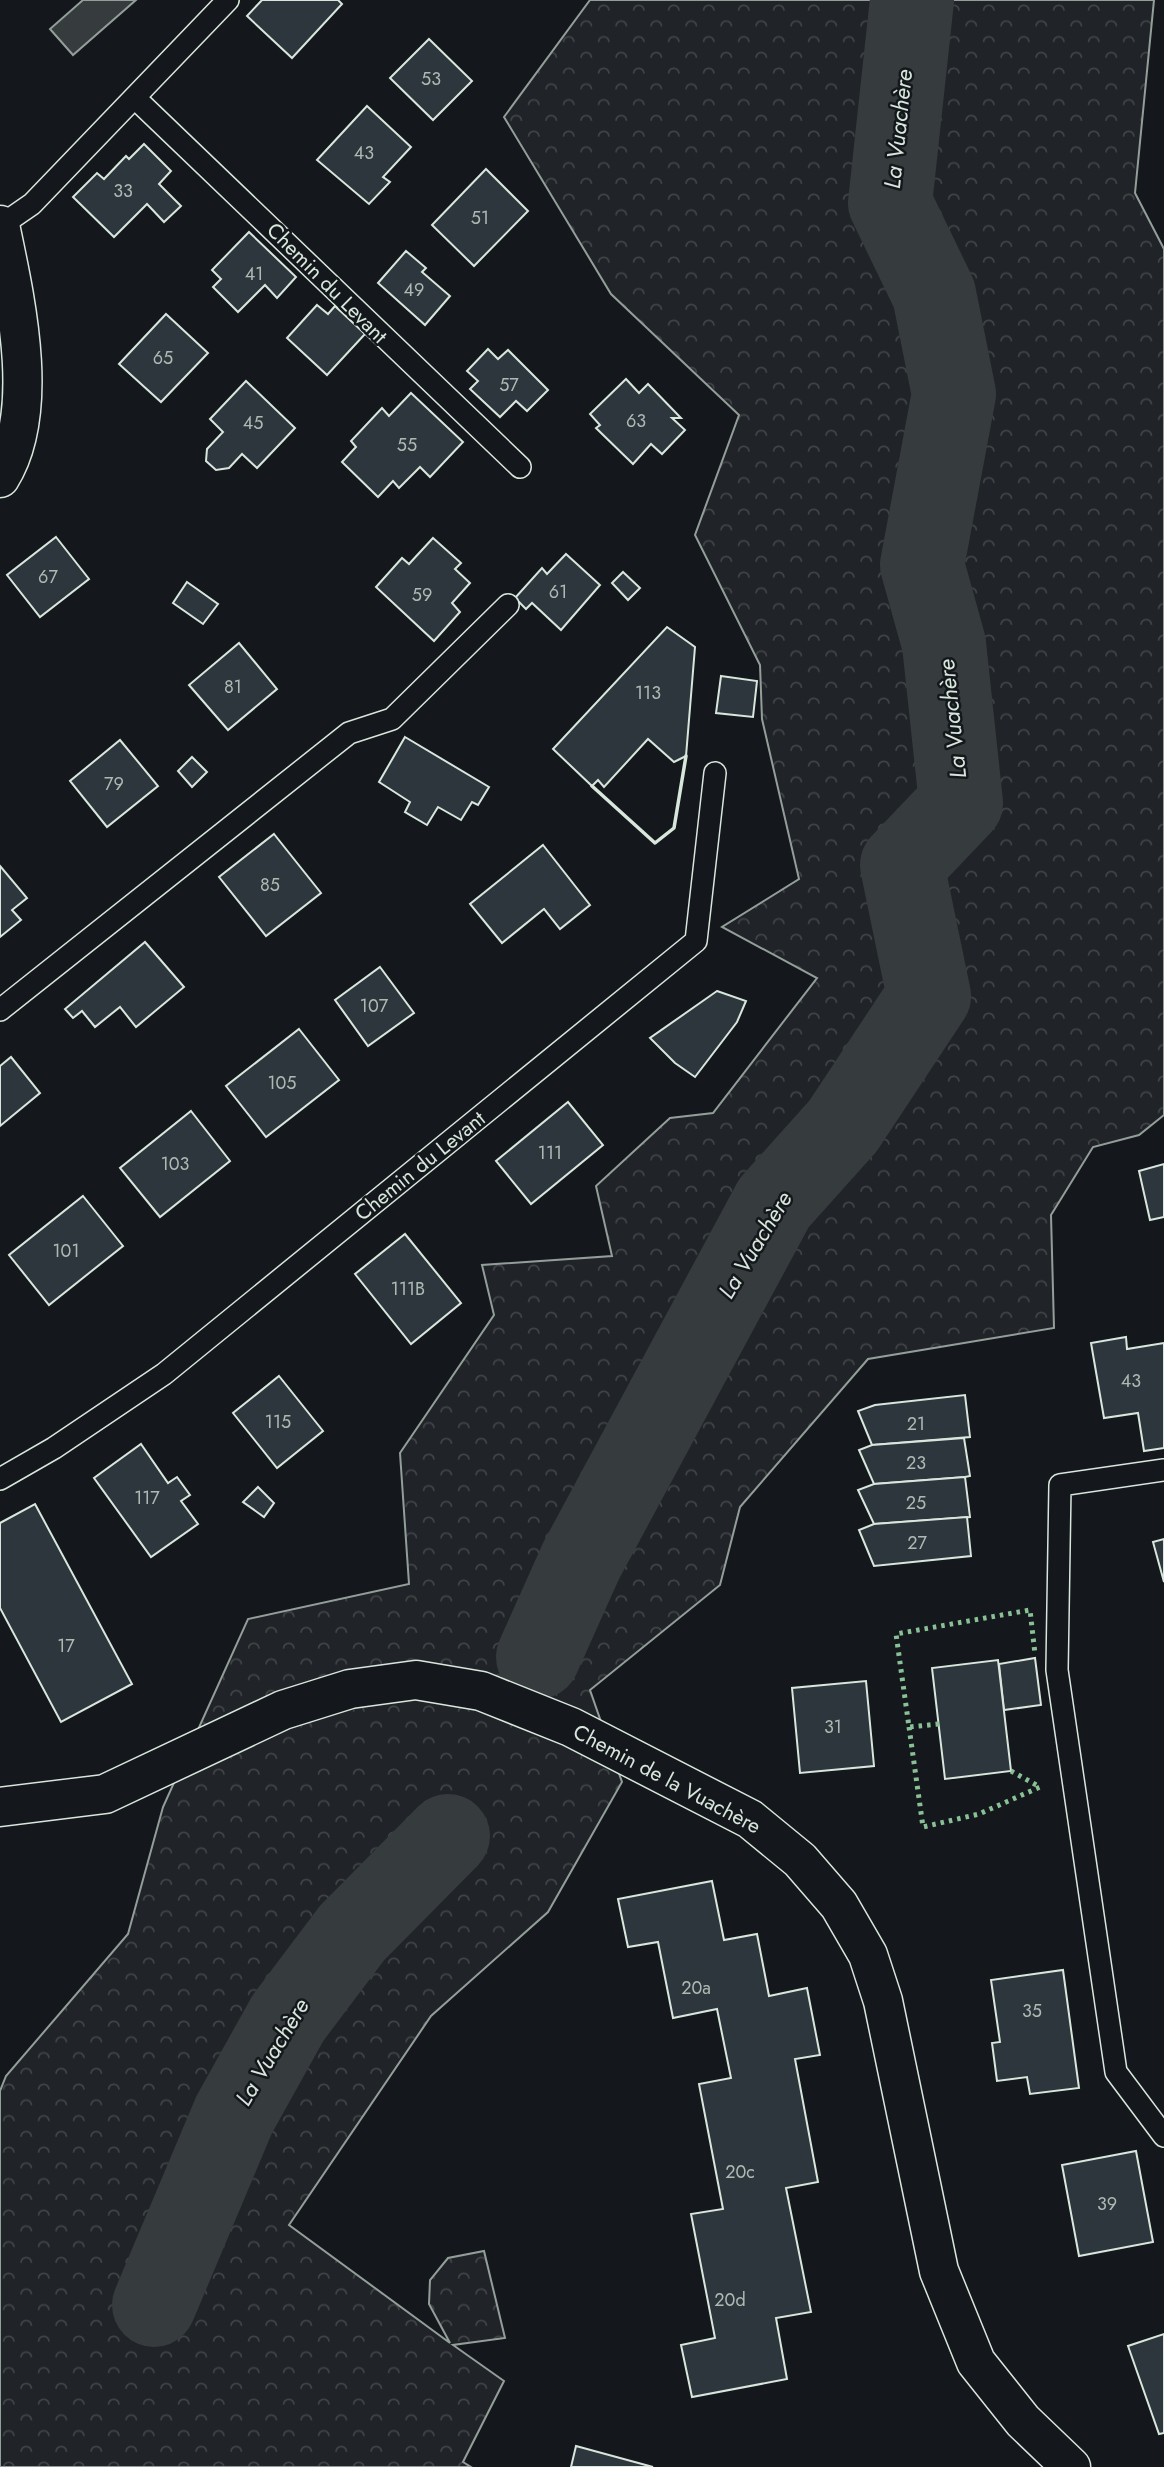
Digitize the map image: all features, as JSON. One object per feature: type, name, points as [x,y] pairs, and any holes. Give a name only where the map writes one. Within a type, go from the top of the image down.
[{"type":"street","points":[[0,225],[21,346],[18,438],[0,478]]},
{"type":"street","name":"Chemin de la Vuachère","points":[[0,1807],[105,1794],[283,1710],[350,1689],[416,1680],[481,1691],[571,1727],[750,1819],[800,1860],[839,1905],[868,1955],[883,2001],[939,2271],[976,2362],[1023,2421],[1071,2467]]},
{"type":"lane","points":[[0,225],[32,204],[228,0]]},
{"type":"lane","name":"Chemin du Levant","points":[[135,98],[520,467]]},
{"type":"lane","points":[[0,1010],[349,733],[392,719],[508,605]]},
{"type":"lane","name":"Chemin du Levant","points":[[0,1479],[54,1448],[164,1374],[696,941],[715,773]]},
{"type":"lane","points":[[1164,1470],[1060,1485],[1057,1670],[1116,2072],[1164,2136]]},
{"type":"green space","points":[[590,0],[1154,0],[1135,193],[1164,249],[1164,1115],[1139,1135],[1093,1147],[1051,1215],[1054,1328],[868,1359],[740,1507],[720,1585],[590,1690],[622,1782],[548,1912],[431,2016],[289,2225],[450,2343],[429,2304],[430,2280],[448,2258],[484,2251],[505,2338],[453,2345],[504,2381],[463,2462],[471,2467],[0,2467],[0,2091],[6,2076],[128,1934],[163,1807],[248,1619],[409,1584],[400,1453],[494,1315],[482,1265],[612,1256],[596,1186],[670,1118],[713,1113],[817,978],[722,927],[799,879],[762,719],[760,665],[695,535],[739,415],[611,294],[504,117]]},
{"type":"shaded area","points":[[83,0],[136,0],[73,55],[50,29]]},
{"type":"building","points":[[262,0],[338,0],[342,4],[292,58],[247,16]]},
{"type":"building","points":[[429,39],[472,81],[433,120],[390,78]]},
{"type":"building","points":[[367,106],[411,147],[383,177],[390,182],[369,204],[317,160]]},
{"type":"building","points":[[144,144],[171,171],[159,184],[181,206],[164,222],[147,204],[114,237],[73,197],[97,173],[104,179],[126,156],[129,159]]},
{"type":"building","points":[[486,169],[528,211],[474,266],[432,225]]},
{"type":"building","points":[[249,232],[296,277],[277,298],[265,285],[238,312],[213,287],[221,279],[212,270]]},
{"type":"building","points":[[406,251],[426,268],[422,272],[450,296],[425,325],[378,283]]},
{"type":"building","points":[[317,305],[328,314],[335,306],[365,334],[327,375],[287,338]]},
{"type":"building","points":[[166,314],[208,353],[161,402],[119,364]]},
{"type":"building","points":[[488,349],[498,359],[508,350],[548,390],[527,411],[516,401],[500,417],[470,389],[478,381],[467,371]]},
{"type":"building","points":[[626,379],[639,393],[648,384],[681,418],[672,418],[685,430],[662,454],[651,444],[633,464],[596,428],[600,425],[590,414]]},
{"type":"building","points":[[246,381],[295,428],[257,468],[242,454],[229,468],[216,470],[206,461],[207,449],[223,432],[210,419]]},
{"type":"building","points":[[411,393],[463,442],[430,477],[420,467],[399,488],[393,481],[378,497],[342,462],[356,447],[351,441],[382,408],[389,416]]},
{"type":"building","points":[[56,537],[89,579],[40,617],[7,575]]},
{"type":"building","points":[[433,538],[461,563],[455,569],[470,583],[452,603],[460,612],[434,641],[376,587],[402,558],[409,564]]},
{"type":"building","points":[[566,554],[600,585],[561,630],[532,603],[526,609],[515,598],[542,568],[547,574]]},
{"type":"building","points":[[623,572],[640,588],[628,600],[612,583]]},
{"type":"building","points":[[187,582],[218,604],[203,624],[173,603]]},
{"type":"building","points":[[667,627],[695,647],[686,756],[674,762],[648,739],[604,787],[598,780],[592,786],[553,749]]},
{"type":"building","points":[[239,643],[277,689],[228,730],[189,685]]},
{"type":"building","points":[[721,676],[757,681],[753,717],[716,713]]},
{"type":"building","points":[[405,737],[489,787],[478,805],[472,802],[461,820],[438,807],[427,825],[405,812],[410,802],[379,782]]},
{"type":"building","points":[[120,740],[158,786],[107,827],[70,781]]},
{"type":"building","points":[[192,757],[207,772],[192,787],[178,771]]},
{"type":"building","points":[[274,834],[321,893],[266,936],[219,877]]},
{"type":"building","points":[[543,845],[590,905],[560,929],[544,909],[502,943],[470,904]]},
{"type":"building","points":[[0,866],[27,898],[12,910],[21,920],[0,937]]},
{"type":"building","points":[[145,942],[184,987],[136,1027],[120,1007],[95,1027],[82,1011],[73,1018],[65,1009]]},
{"type":"building","points":[[380,967],[414,1013],[368,1046],[335,1000]]},
{"type":"building","points":[[717,991],[746,1001],[737,1022],[695,1077],[675,1063],[650,1038]]},
{"type":"building","points":[[299,1029],[339,1080],[266,1137],[226,1086]]},
{"type":"building","points":[[11,1057],[40,1093],[0,1126],[0,1066]]},
{"type":"building","points":[[568,1102],[603,1145],[531,1204],[496,1161]]},
{"type":"building","points":[[191,1111],[230,1161],[160,1217],[120,1168]]},
{"type":"building","points":[[1164,1164],[1164,1217],[1150,1220],[1139,1171]]},
{"type":"building","points":[[83,1196],[123,1246],[49,1305],[9,1255]]},
{"type":"building","points":[[405,1234],[461,1303],[411,1344],[355,1274]]},
{"type":"building","points":[[1126,1337],[1127,1349],[1164,1343],[1164,1448],[1144,1451],[1138,1413],[1104,1418],[1091,1343]]},
{"type":"building","points":[[279,1376],[323,1431],[277,1468],[233,1413]]},
{"type":"building","points":[[965,1395],[970,1437],[872,1445],[858,1411],[875,1405]]},
{"type":"building","points":[[964,1438],[970,1476],[965,1477],[874,1484],[859,1450],[872,1445]]},
{"type":"building","points":[[141,1444],[168,1483],[177,1477],[190,1495],[181,1501],[198,1524],[151,1557],[94,1478]]},
{"type":"building","points":[[965,1477],[970,1517],[874,1524],[858,1490],[874,1484]]},
{"type":"building","points":[[258,1487],[274,1503],[264,1517],[243,1502]]},
{"type":"building","points":[[35,1504],[132,1684],[61,1722],[0,1608],[0,1523]]},
{"type":"building","points":[[967,1517],[971,1556],[874,1566],[859,1530],[874,1524]]},
{"type":"building","points":[[1164,1539],[1164,1582],[1153,1542]]},
{"type":"building","points":[[1035,1658],[1041,1705],[1004,1710],[999,1664]]},
{"type":"building","points":[[998,1660],[1011,1771],[945,1779],[932,1668]]},
{"type":"building","points":[[866,1681],[874,1766],[800,1773],[792,1688]]},
{"type":"building","points":[[712,1881],[724,1940],[757,1934],[769,1996],[807,1988],[820,2055],[795,2059],[818,2182],[786,2188],[811,2312],[776,2318],[787,2379],[692,2397],[681,2345],[715,2338],[691,2214],[723,2209],[699,2084],[731,2078],[717,2009],[673,2018],[658,1942],[628,1947],[618,1899]]},
{"type":"building","points":[[1063,1970],[1079,2088],[1030,2094],[1027,2077],[997,2081],[992,2043],[1000,2042],[991,1980]]},
{"type":"building","points":[[1136,2151],[1153,2242],[1079,2256],[1062,2165]]},
{"type":"building","points":[[1164,2334],[1164,2433],[1159,2434],[1128,2346]]},
{"type":"building","points":[[576,2446],[653,2467],[571,2467]]},
{"type":"waterway","name":"La Vuachère","points":[[538,1657],[581,1561],[774,1203],[843,1126],[929,996],[902,865],[961,803],[944,644],[922,565],[954,394],[934,294],[890,203],[912,0]]},
{"type":"waterway","name":"La Vuachère","points":[[154,2305],[234,2115],[288,2018],[352,1933],[448,1836]]},
{"type":"hedge","points":[[939,1724],[909,1727],[896,1634],[1030,1610],[1035,1654]]},
{"type":"hedge","points":[[909,1727],[923,1827],[979,1814],[1040,1787],[1011,1771]]},
{"type":"wall","points":[[592,786],[655,843],[674,828],[686,756]]}]
